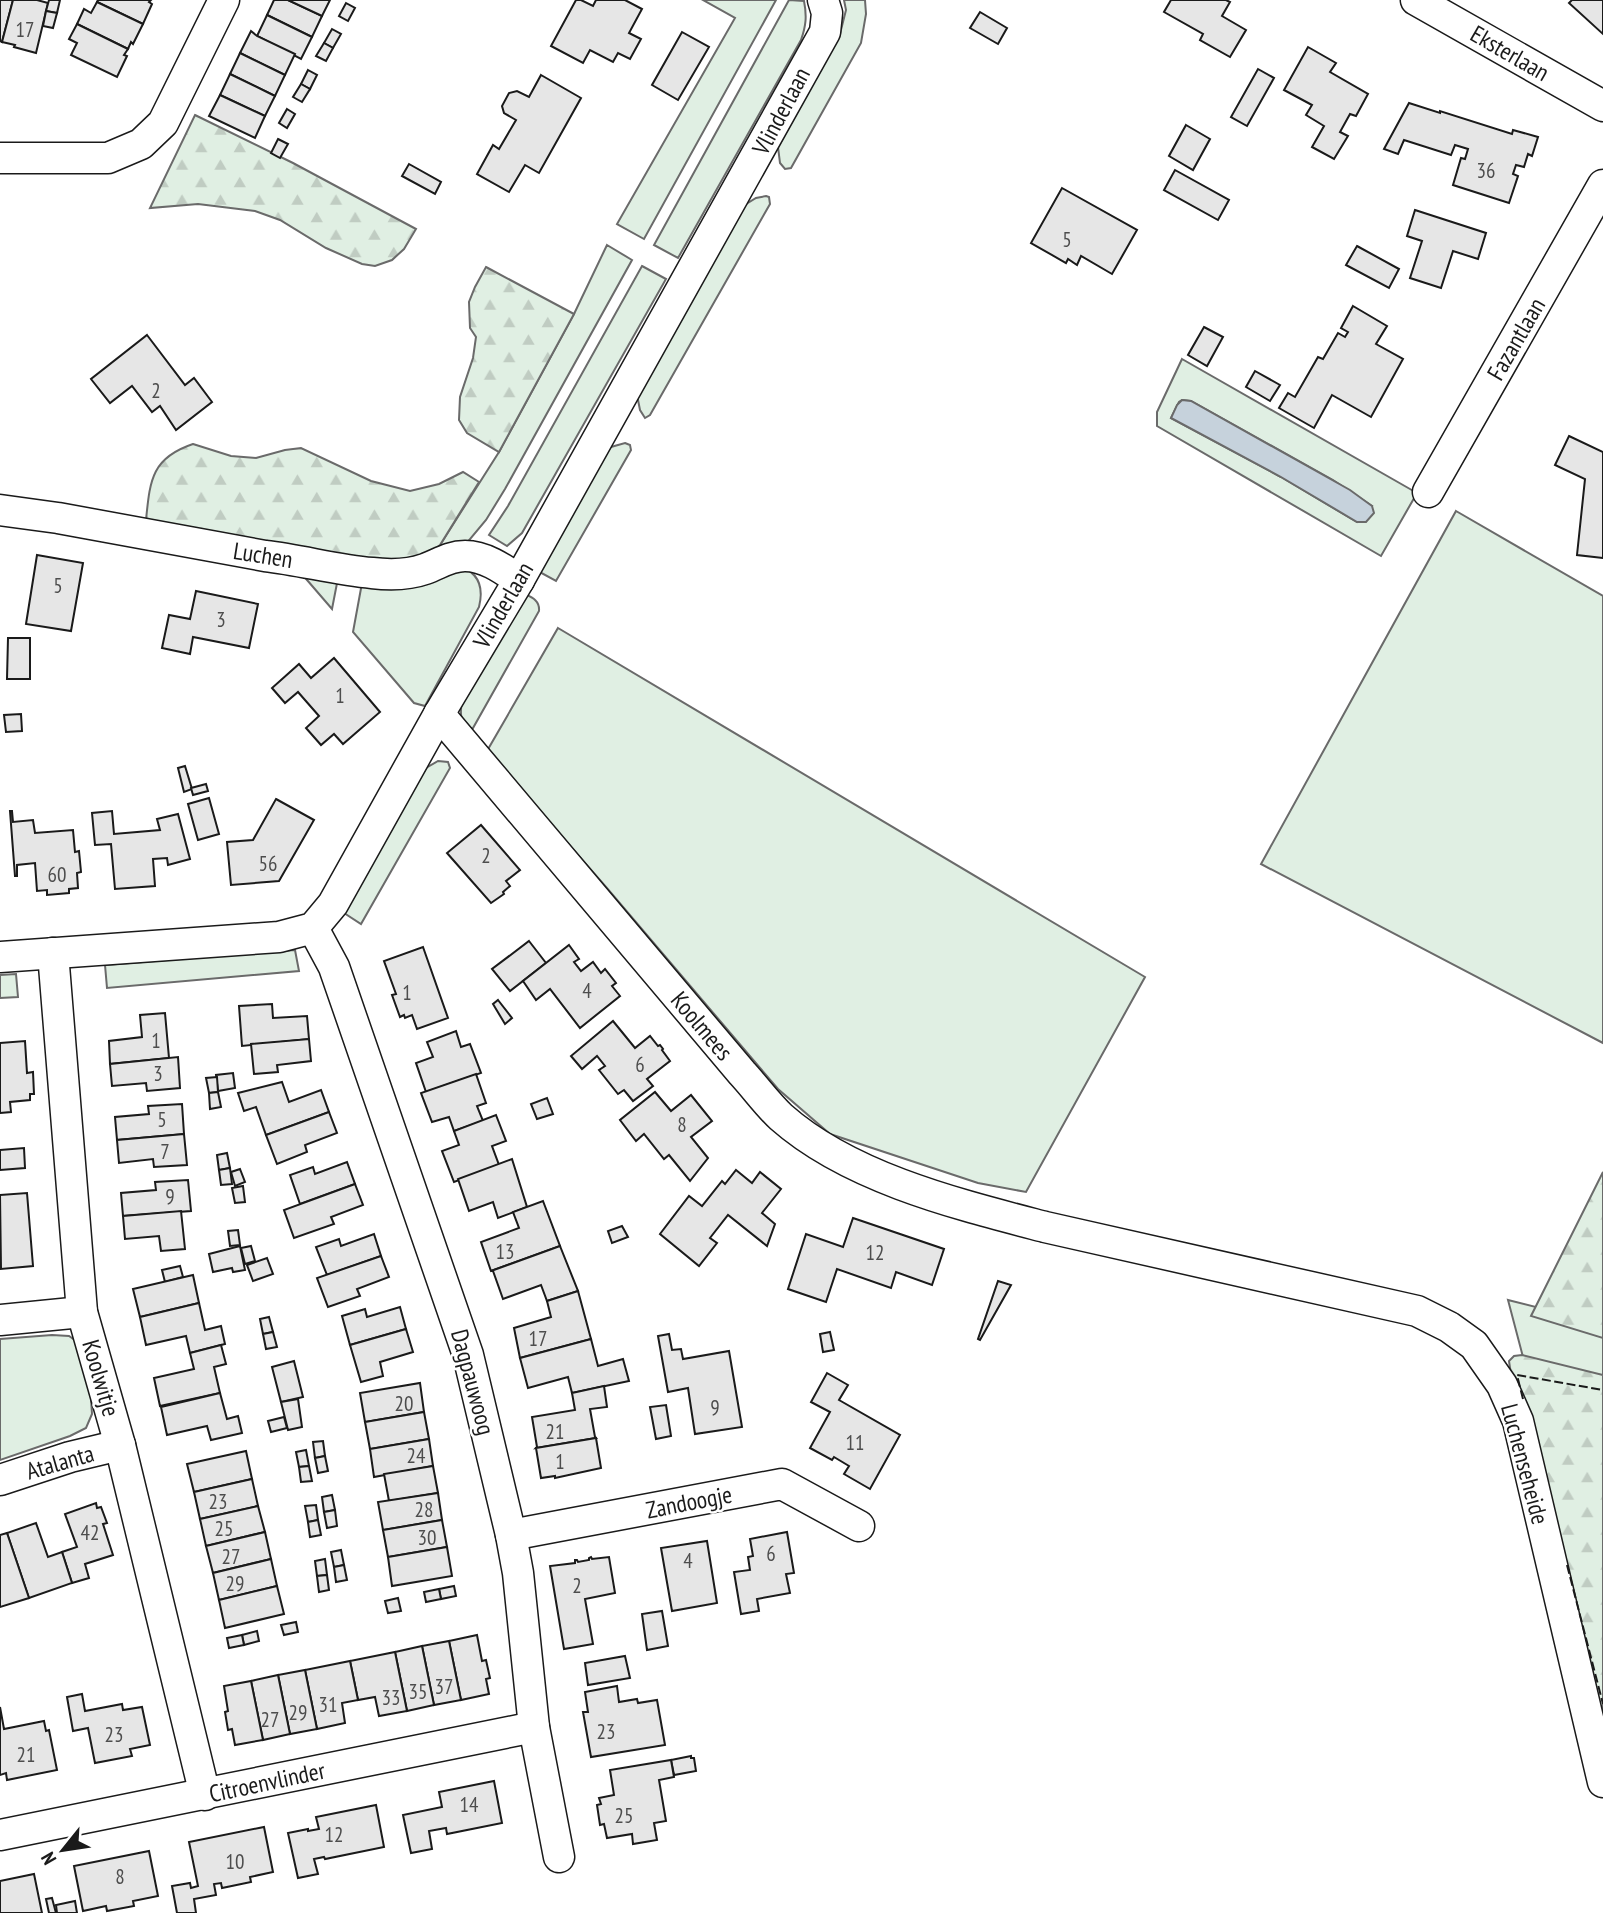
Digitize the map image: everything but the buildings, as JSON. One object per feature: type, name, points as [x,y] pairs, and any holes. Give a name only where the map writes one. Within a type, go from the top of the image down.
[{"type":"street","points":[[0,158],[108,158],[141,144],[163,123],[224,0]]},
{"type":"street","name":"Vlinderlaan","points":[[313,928],[333,904],[439,714],[519,580],[825,32],[827,13],[823,0]]},
{"type":"street","name":"Eksterlaan","points":[[1416,0],[1603,106]]},
{"type":"street","name":"Fazantlaan","points":[[1428,492],[1603,185]]},
{"type":"street","name":"Luchen","points":[[0,510],[371,573],[403,574],[426,569],[449,558],[468,556],[496,565],[519,580]]},
{"type":"street","name":"Koolmees","points":[[439,714],[780,1116],[816,1144],[899,1184],[1045,1227]]},
{"type":"street","points":[[0,957],[279,937],[313,928]]},
{"type":"street","name":"Dagpauwoog","points":[[313,928],[334,967],[468,1355],[518,1573],[534,1727],[559,1857]]},
{"type":"street","name":"Koolwitje","points":[[53,953],[82,1312],[120,1445],[205,1795]]},
{"type":"street","name":"Luchenseheide","points":[[1045,1227],[1417,1311],[1449,1327],[1474,1345],[1502,1385],[1518,1421],[1603,1782]]},
{"type":"street","points":[[0,1321],[82,1312]]},
{"type":"street","name":"Atalanta","points":[[0,1480],[70,1457],[120,1445]]},
{"type":"street","name":"Zandoogje","points":[[511,1535],[782,1484],[859,1526]]},
{"type":"street","name":"Citroenvlinder","points":[[0,1835],[534,1727]]},
{"type":"green space","points":[[703,0],[776,0],[644,239],[617,224],[735,18]]},
{"type":"green space","points":[[789,0],[804,1],[806,21],[801,40],[678,258],[654,245]]},
{"type":"green space","points":[[844,0],[865,0],[866,14],[861,43],[791,168],[785,169],[780,163],[778,147],[840,34],[846,10]]},
{"type":"green space","points":[[195,115],[293,163],[416,229],[404,249],[392,260],[375,266],[362,264],[326,248],[280,220],[255,211],[198,204],[150,208]]},
{"type":"green space","points":[[769,197],[770,204],[650,415],[645,418],[637,395],[743,206],[756,198]]},
{"type":"green space","points":[[607,245],[632,260],[505,489],[486,520],[466,544],[422,561],[440,545],[499,452],[574,314]]},
{"type":"green space","points":[[642,266],[666,279],[522,533],[507,546],[489,535],[508,506]]},
{"type":"green space","points":[[486,267],[574,314],[499,452],[467,433],[459,420],[460,397],[473,358],[476,337],[470,328],[469,302]]},
{"type":"green space","points":[[1182,359],[1417,493],[1381,556],[1157,426],[1157,412]],"holes":[[[1191,401],[1333,480],[1372,506],[1357,522],[1281,477],[1171,418],[1179,402]]]},
{"type":"green space","points":[[625,443],[630,445],[631,450],[556,581],[536,570],[604,452]]},
{"type":"green space","points":[[193,444],[231,456],[256,458],[301,448],[371,481],[410,491],[439,484],[463,472],[479,482],[440,545],[422,561],[387,564],[146,520],[155,473],[168,456]]},
{"type":"green space","points":[[1456,511],[1603,596],[1603,1043],[1261,864]]},
{"type":"green space","points":[[466,569],[475,576],[480,585],[479,607],[425,706],[414,703],[353,632],[362,583]]},
{"type":"green space","points":[[301,573],[338,578],[332,609]]},
{"type":"green space","points":[[523,593],[536,602],[539,611],[473,728],[468,729],[461,716],[462,701]]},
{"type":"green space","points":[[558,628],[1145,977],[1026,1192],[978,1183],[830,1134],[778,1089],[487,751]]},
{"type":"green space","points":[[438,761],[448,762],[450,768],[361,924],[341,911],[426,768]]},
{"type":"green space","points":[[295,950],[299,971],[107,988],[105,965]]},
{"type":"green space","points":[[16,974],[18,997],[0,998],[0,975]]},
{"type":"green space","points":[[1603,1172],[1603,1338],[1531,1316]]},
{"type":"green space","points":[[1508,1300],[1603,1324],[1603,1704],[1528,1376]]},
{"type":"green space","points":[[69,1336],[79,1343],[90,1383],[92,1414],[86,1428],[70,1436],[0,1460],[0,1339]]},
{"type":"green space","points":[[1522,1355],[1603,1375],[1603,1744],[1511,1375],[1509,1361],[1514,1356]]},
{"type":"shaded area","points":[[1182,400],[1191,401],[1350,490],[1372,506],[1374,513],[1366,522],[1357,522],[1281,477],[1171,418]]},
{"type":"fence","points":[[1523,1399],[1517,1375],[1603,1390]]},
{"type":"fence","points":[[1567,1565],[1603,1704]]}]
